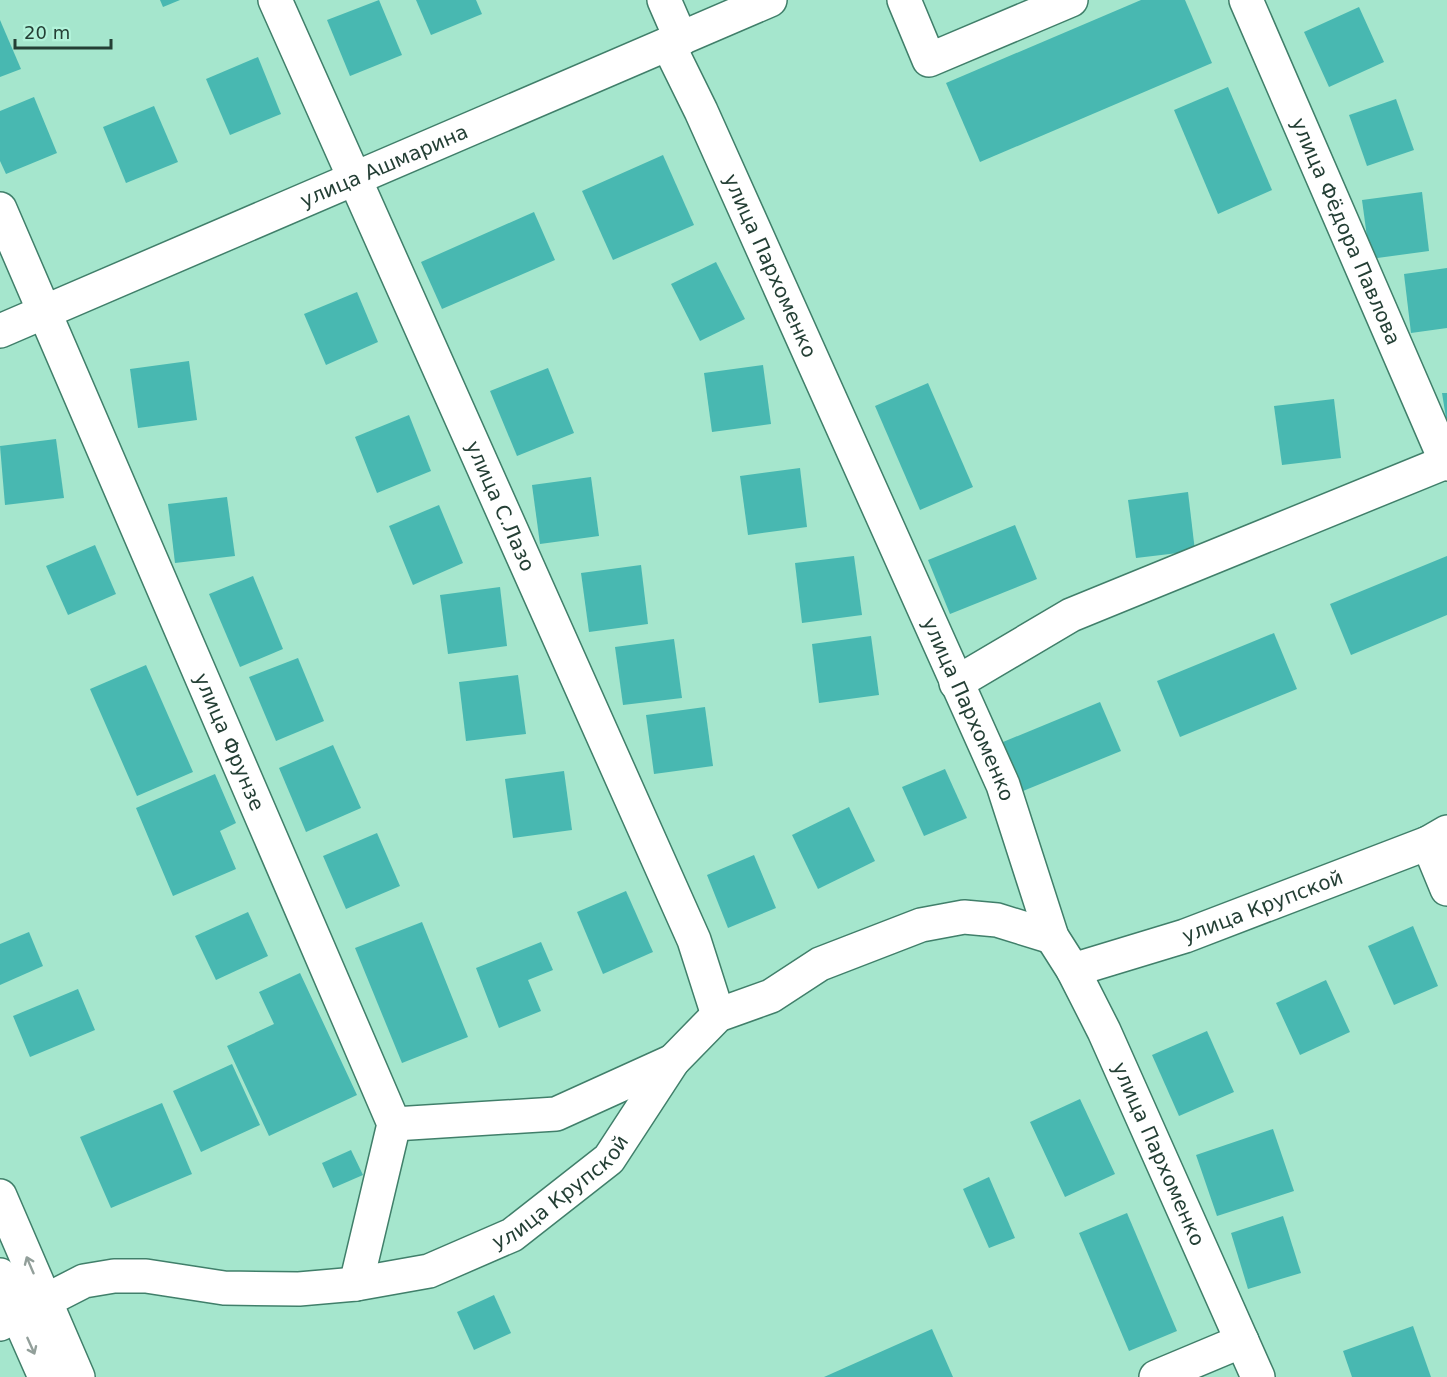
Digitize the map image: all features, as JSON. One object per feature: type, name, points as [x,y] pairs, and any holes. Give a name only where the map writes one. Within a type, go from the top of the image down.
[{"type":"street","name":"улица С.Лазо","points":[[275,0],[388,249],[694,940],[718,1015]]},
{"type":"street","name":"улица Пархоменко","points":[[664,0],[675,42],[701,111],[956,683],[1004,785],[1052,937],[1073,969],[1104,1031],[1258,1377]]},
{"type":"street","name":"улица Ашмарина","points":[[0,331],[770,0]]},
{"type":"street","points":[[904,0],[929,60],[1071,0]]},
{"type":"street","name":"улица Фёдора Павлова","points":[[1246,0],[1447,463]]},
{"type":"street","name":"улица Фрунзе","points":[[0,209],[394,1124]]},
{"type":"street","points":[[956,683],[1071,615],[1447,463]]},
{"type":"street","points":[[1438,838],[1447,889]]},
{"type":"street","name":"улица Крупской","points":[[1073,969],[1185,936],[1438,838]]},
{"type":"street","name":"улица Крупской","points":[[21,1314],[84,1281],[114,1276],[146,1276],[224,1288],[299,1289],[356,1284],[429,1271],[512,1235],[609,1159],[673,1061],[718,1015],[771,996],[820,964],[921,925],[964,917],[997,920],[1052,937]]},
{"type":"street","points":[[356,1284],[394,1124],[556,1114],[673,1061]]},
{"type":"street","points":[[0,1196],[21,1314],[78,1377]]},
{"type":"street","points":[[0,1275],[21,1314],[45,1377]]},
{"type":"street","points":[[1156,1377],[1242,1341]]},
{"type":"building","points":[[160,0],[180,0],[163,7]]},
{"type":"building","points":[[379,0],[402,55],[350,76],[327,20]]},
{"type":"building","points":[[416,0],[476,0],[482,14],[431,35]]},
{"type":"building","points":[[1141,0],[1185,0],[1212,63],[980,162],[946,83]]},
{"type":"building","points":[[1359,7],[1384,62],[1329,87],[1304,32]]},
{"type":"building","points":[[0,20],[21,69],[0,77]]},
{"type":"building","points":[[258,57],[281,114],[230,135],[206,79]]},
{"type":"building","points":[[1228,87],[1272,190],[1218,214],[1174,110]]},
{"type":"building","points":[[34,97],[57,153],[6,174],[0,161],[0,111]]},
{"type":"building","points":[[1396,99],[1414,150],[1367,166],[1349,115]]},
{"type":"building","points":[[154,106],[178,162],[126,183],[103,127]]},
{"type":"building","points":[[663,155],[694,225],[613,260],[582,191]]},
{"type":"building","points":[[1422,192],[1429,251],[1370,259],[1362,200]]},
{"type":"building","points":[[534,212],[555,260],[442,309],[421,262]]},
{"type":"building","points":[[716,262],[745,319],[700,341],[671,284]]},
{"type":"building","points":[[1447,268],[1447,328],[1411,333],[1404,274]]},
{"type":"building","points":[[357,292],[378,342],[326,365],[304,314]]},
{"type":"building","points":[[189,361],[197,420],[138,428],[130,369]]},
{"type":"building","points":[[763,365],[771,424],[712,432],[704,373]]},
{"type":"building","points":[[548,368],[574,433],[517,456],[490,391]]},
{"type":"building","points":[[928,383],[973,487],[920,510],[875,406]]},
{"type":"building","points":[[1442,393],[1447,393],[1447,418],[1446,418]]},
{"type":"building","points":[[1334,399],[1341,458],[1282,465],[1274,406]]},
{"type":"building","points":[[409,415],[431,471],[377,493],[355,437]]},
{"type":"building","points":[[56,439],[64,498],[5,505],[0,446]]},
{"type":"building","points":[[800,468],[807,527],[748,535],[740,476]]},
{"type":"building","points":[[591,477],[599,536],[540,544],[532,485]]},
{"type":"building","points":[[1188,492],[1195,551],[1136,558],[1128,500]]},
{"type":"building","points":[[227,497],[235,556],[175,563],[168,504]]},
{"type":"building","points":[[439,505],[463,563],[413,585],[389,526]]},
{"type":"building","points":[[1015,525],[1037,579],[950,614],[928,560]]},
{"type":"building","points":[[95,545],[116,594],[68,615],[46,566]]},
{"type":"building","points":[[854,556],[862,615],[802,623],[795,563]]},
{"type":"building","points":[[1447,556],[1447,615],[1351,655],[1330,604]]},
{"type":"building","points":[[641,565],[648,624],[589,632],[581,573]]},
{"type":"building","points":[[253,576],[283,649],[240,667],[209,594]]},
{"type":"building","points":[[500,587],[507,646],[448,654],[440,595]]},
{"type":"building","points":[[1274,633],[1297,689],[1180,737],[1157,681]]},
{"type":"building","points":[[871,636],[879,695],[819,703],[812,644]]},
{"type":"building","points":[[674,639],[682,698],[623,705],[615,647]]},
{"type":"building","points":[[298,658],[324,721],[276,741],[249,677]]},
{"type":"building","points":[[146,665],[193,772],[137,796],[90,689]]},
{"type":"building","points":[[518,675],[526,734],[466,741],[459,682]]},
{"type":"building","points":[[1100,702],[1121,751],[1023,791],[1003,742]]},
{"type":"building","points":[[705,707],[713,766],[654,774],[646,715]]},
{"type":"building","points":[[333,745],[361,808],[306,832],[279,768]]},
{"type":"building","points":[[945,769],[967,818],[924,836],[902,787]]},
{"type":"building","points":[[564,771],[572,830],[513,838],[505,779]]},
{"type":"building","points":[[215,774],[236,823],[220,831],[236,869],[173,896],[136,808]]},
{"type":"building","points":[[849,807],[875,861],[818,889],[792,835]]},
{"type":"building","points":[[377,833],[400,886],[346,909],[323,856]]},
{"type":"building","points":[[754,855],[776,908],[728,928],[707,875]]},
{"type":"building","points":[[626,891],[653,952],[603,974],[577,912]]},
{"type":"building","points":[[248,912],[268,956],[216,980],[195,936]]},
{"type":"building","points":[[422,922],[468,1037],[402,1063],[355,948]]},
{"type":"building","points":[[1413,926],[1438,986],[1394,1005],[1368,946]]},
{"type":"building","points":[[29,932],[43,966],[0,985],[0,944]]},
{"type":"building","points":[[541,942],[553,970],[528,980],[541,1011],[499,1028],[476,968]]},
{"type":"building","points":[[300,973],[357,1095],[269,1136],[227,1046],[274,1024],[259,992]]},
{"type":"building","points":[[1326,980],[1350,1032],[1300,1055],[1276,1003]]},
{"type":"building","points":[[78,989],[95,1030],[30,1057],[13,1016]]},
{"type":"building","points":[[1207,1031],[1234,1092],[1179,1116],[1152,1055]]},
{"type":"building","points":[[232,1064],[260,1125],[201,1152],[173,1091]]},
{"type":"building","points":[[1080,1099],[1115,1174],[1065,1197],[1030,1122]]},
{"type":"building","points":[[162,1103],[192,1174],[111,1208],[80,1137]]},
{"type":"building","points":[[1273,1129],[1294,1191],[1217,1216],[1196,1155]]},
{"type":"building","points":[[351,1150],[363,1175],[333,1188],[322,1163]]},
{"type":"building","points":[[989,1177],[1015,1238],[989,1248],[963,1189]]},
{"type":"building","points":[[1127,1213],[1177,1331],[1129,1351],[1079,1233]]},
{"type":"building","points":[[1283,1216],[1301,1273],[1248,1289],[1231,1233]]},
{"type":"building","points":[[494,1295],[511,1333],[474,1350],[457,1312]]},
{"type":"building","points":[[1413,1326],[1431,1377],[1352,1377],[1343,1351]]},
{"type":"building","points":[[932,1329],[953,1377],[824,1377]]}]
